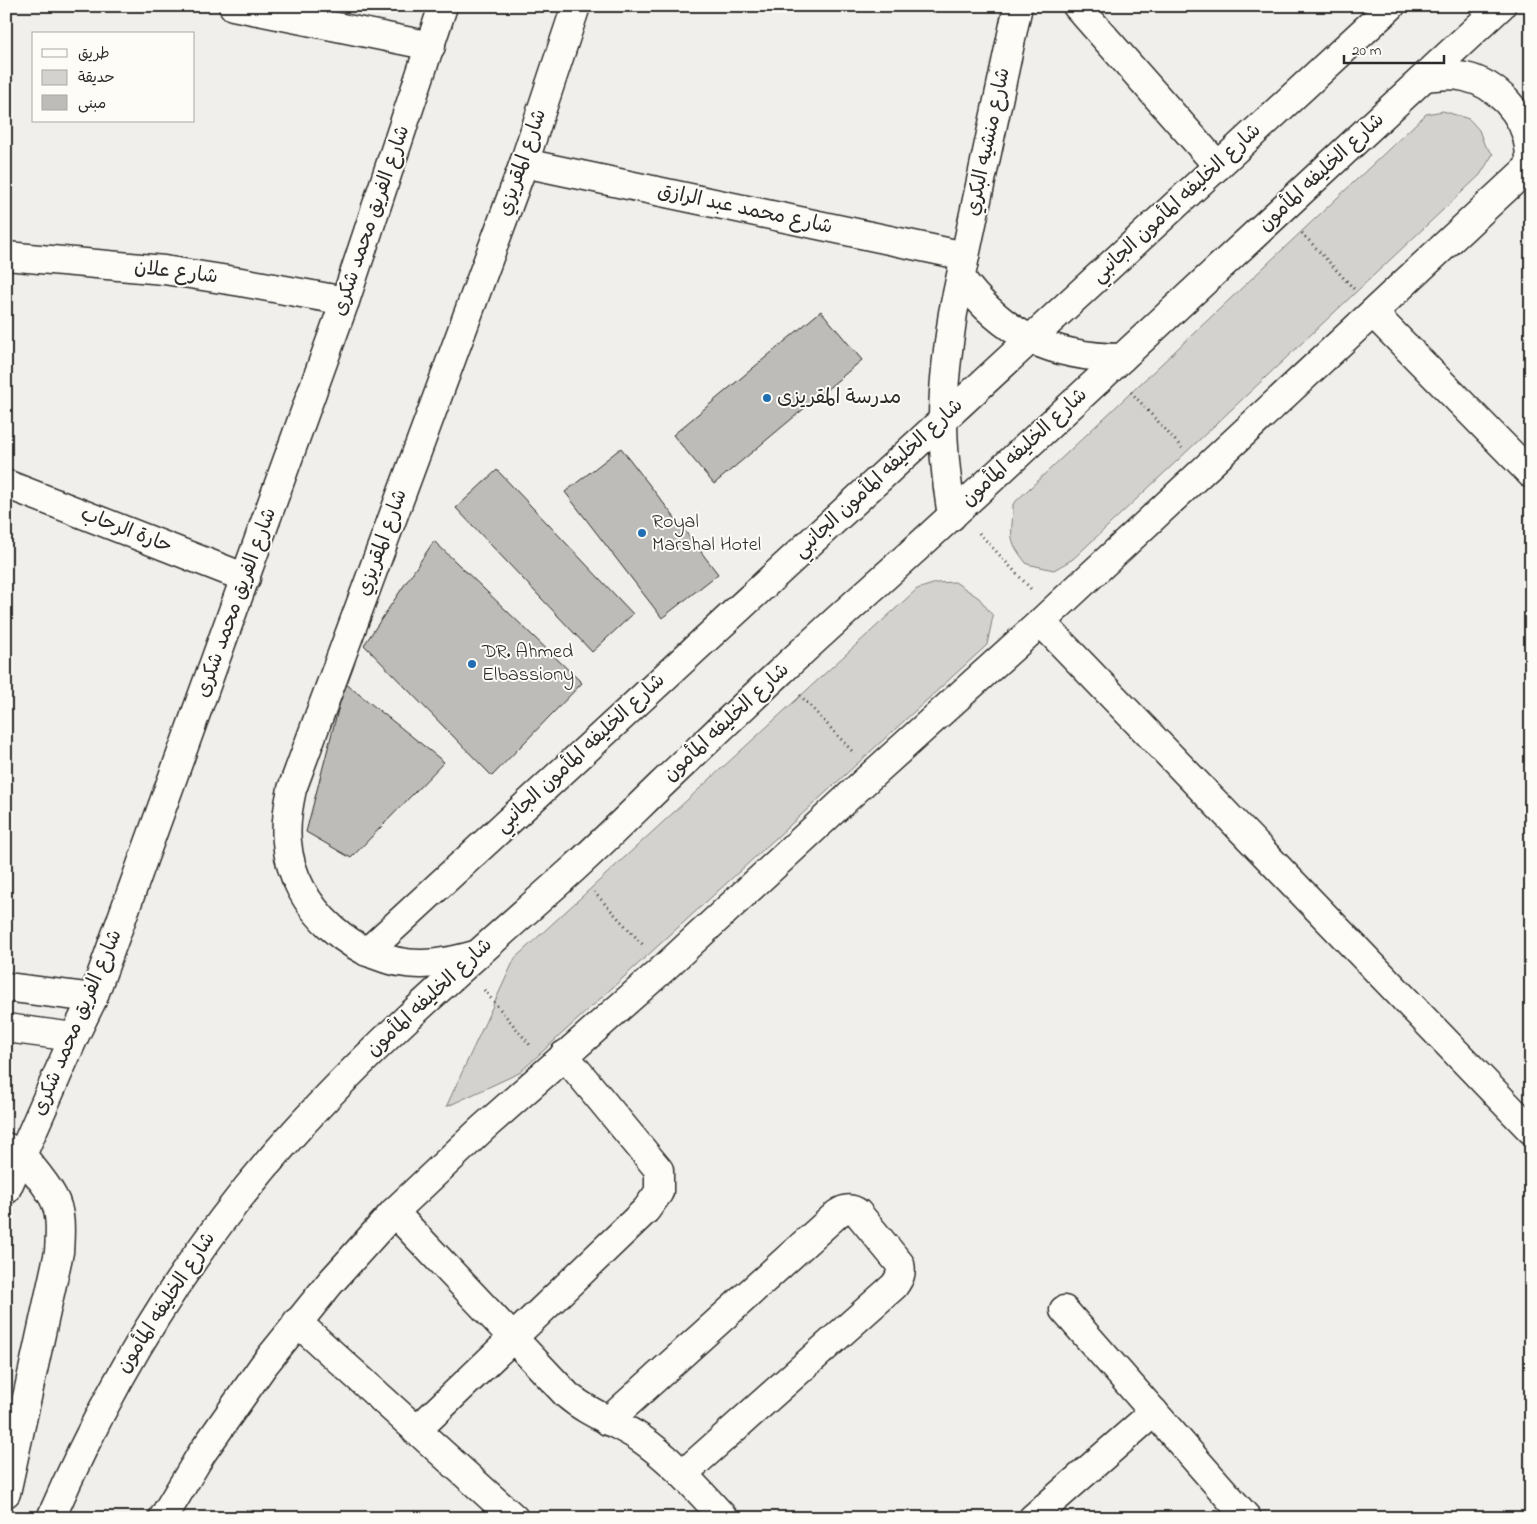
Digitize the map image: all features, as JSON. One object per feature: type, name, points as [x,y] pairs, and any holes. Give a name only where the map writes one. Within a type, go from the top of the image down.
[{"type":"main road","points":[[233,6],[431,46]]},
{"type":"main road","name":"شارع المقريزي","points":[[470,961],[421,964],[393,960],[367,952],[342,937],[322,918],[305,896],[293,870],[287,843],[287,815],[292,789],[524,163],[576,6]]},
{"type":"main road","name":"شارع منشيه البكري","points":[[955,513],[946,477],[943,420],[948,349],[963,267],[1018,6]]},
{"type":"main road","points":[[1077,6],[1218,166]]},
{"type":"main road","name":"شارع الخليفه المأمون الجانبي","points":[[367,952],[1391,6]]},
{"type":"main road","name":"شارع الخليفه المأمون","points":[[51,1518],[80,1451],[148,1326],[224,1218],[290,1137],[344,1080],[386,1037],[573,869],[779,673],[955,513],[1501,6]]},
{"type":"main road","name":"شارع الفريق محمد شكرى","points":[[6,1190],[14,1151],[93,998],[345,301],[431,46],[441,9]]},
{"type":"main road","points":[[163,1518],[232,1409],[297,1322],[394,1212],[483,1128],[664,968],[873,774],[1047,617],[1530,165],[1529,146],[1524,127],[1514,110],[1501,95],[1484,84],[1466,77],[1446,75],[1426,77]]},
{"type":"main road","name":"شارع محمد عبد الرازق","points":[[524,163],[963,267]]},
{"type":"main road","name":"شارع علان","points":[[6,256],[164,270],[345,301]]},
{"type":"main road","points":[[963,267],[975,296],[1010,327],[1052,348],[1116,364]]},
{"type":"main road","points":[[1374,312],[1526,461]]},
{"type":"main road","name":"حارة الرحاب","points":[[6,484],[246,578]]},
{"type":"main road","points":[[1047,617],[1531,1130]]},
{"type":"main road","points":[[6,987],[93,998]]},
{"type":"main road","points":[[7,1030],[74,1037]]},
{"type":"main road","points":[[416,1431],[646,1210],[659,1192],[659,1170],[557,1062]]},
{"type":"main road","points":[[6,1493],[59,1252],[60,1234],[54,1197],[14,1151]]},
{"type":"main road","points":[[608,1421],[837,1214],[843,1210],[850,1209],[858,1213],[900,1264],[901,1272],[899,1279],[894,1286],[684,1474]]},
{"type":"main road","points":[[394,1212],[567,1395],[578,1405],[624,1429],[656,1450],[684,1474],[724,1518]]},
{"type":"main road","points":[[1064,1310],[1247,1518]]},
{"type":"main road","points":[[297,1322],[514,1518]]},
{"type":"main road","points":[[1033,1518],[1154,1412]]},
{"type":"path","points":[[1281,210],[1374,312]]},
{"type":"path","points":[[1116,364],[1204,471]]},
{"type":"path","points":[[955,513],[1047,617]]},
{"type":"path","points":[[779,673],[873,774]]},
{"type":"path","points":[[573,869],[664,968]]},
{"type":"path","points":[[470,961],[557,1062]]},
{"type":"green space","points":[[1443,111],[1469,119],[1479,130],[1484,144],[1493,154],[1480,175],[1073,559],[1054,570],[1027,564],[1013,542],[1013,504],[1426,114]]},
{"type":"green space","points":[[955,582],[979,598],[993,616],[987,645],[519,1073],[446,1107],[515,958],[917,589],[936,583]]},
{"type":"building","name":"مدرسة المقريزى","points":[[821,311],[862,360],[714,484],[673,435]]},
{"type":"building","name":"Royal Marshal Hotel","points":[[621,448],[718,574],[662,618],[565,492]]},
{"type":"building","points":[[497,470],[633,614],[592,652],[456,508]]},
{"type":"building","name":"DR. Ahmed Elbassiony","points":[[434,541],[582,683],[492,776],[364,645]]},
{"type":"building","points":[[345,683],[444,762],[351,858],[306,832]]},
{"type":"place","name":"مدرسة المقريزى","points":[[767,398]]},
{"type":"place","name":"Royal Marshal Hotel","points":[[642,533]]},
{"type":"place","name":"DR. Ahmed Elbassiony","points":[[472,664]]}]
